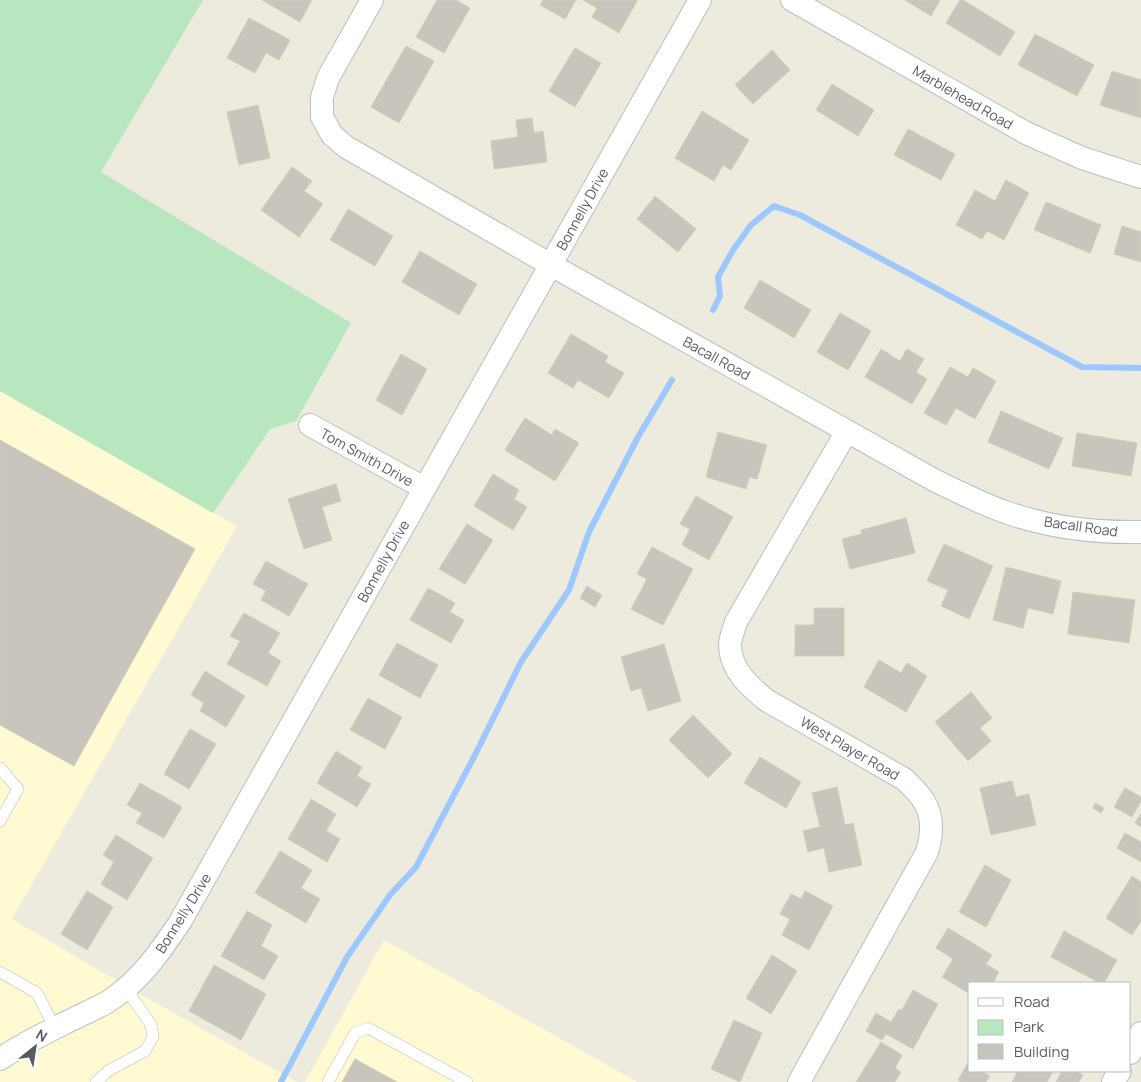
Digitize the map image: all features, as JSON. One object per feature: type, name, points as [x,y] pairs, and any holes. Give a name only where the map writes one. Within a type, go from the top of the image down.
[{"type":"street","name":"Bacall Road","points":[[372,0],[328,78],[322,97],[322,117],[332,135],[346,147],[846,431],[934,480],[973,499],[1010,513],[1059,526],[1111,532],[1141,532]]},
{"type":"street","name":"Bonnelly Drive","points":[[0,1059],[55,1028],[108,1002],[126,988],[163,948],[180,922],[700,0]]},
{"type":"street","name":"Marblehead Road","points":[[792,0],[1026,133],[1082,158],[1141,177]]},
{"type":"street","name":"Tom Smith Drive","points":[[310,425],[424,488]]},
{"type":"street","name":"West Player Road","points":[[799,1082],[927,852],[931,828],[929,810],[920,794],[904,778],[766,700],[746,683],[733,662],[730,644],[736,622],[846,431]]},
{"type":"street","points":[[1131,1051],[1141,1033]]},
{"type":"lane","points":[[0,768],[18,789]]},
{"type":"lane","points":[[0,784],[18,789]]},
{"type":"lane","points":[[0,821],[18,789]]},
{"type":"lane","points":[[0,972],[37,993],[55,1028]]},
{"type":"lane","points":[[96,1082],[108,1072],[145,1051],[153,1037],[152,1026],[126,988]]},
{"type":"lane","points":[[328,1082],[355,1033],[368,1028],[467,1082]]},
{"type":"shaded area","points":[[0,391],[237,526],[12,919],[138,993],[297,1082],[0,1082]]},
{"type":"shaded area","points":[[384,940],[636,1081],[636,1082],[305,1082]]},
{"type":"green space","points":[[0,0],[203,0],[101,172],[351,323],[296,421],[270,429],[213,513],[0,391]]},
{"type":"building","points":[[262,0],[312,0],[300,22]]},
{"type":"building","points":[[437,0],[456,0],[470,8],[444,53],[416,37]]},
{"type":"building","points":[[543,0],[576,0],[565,19],[540,5]]},
{"type":"building","points":[[583,0],[637,1],[619,33],[592,17],[597,8]]},
{"type":"building","points":[[905,0],[940,0],[931,16]]},
{"type":"building","points":[[960,0],[963,0],[1015,32],[1000,56],[946,23]]},
{"type":"building","points":[[249,18],[290,40],[279,60],[266,53],[255,73],[227,58]]},
{"type":"building","points":[[1035,34],[1094,65],[1077,96],[1018,65]]},
{"type":"building","points":[[406,46],[434,61],[399,123],[371,107]]},
{"type":"building","points":[[575,48],[601,63],[575,107],[549,91]]},
{"type":"building","points":[[772,50],[790,70],[753,104],[735,85]]},
{"type":"building","points":[[1112,71],[1141,80],[1141,118],[1100,105]]},
{"type":"building","points":[[832,84],[874,110],[858,136],[816,110]]},
{"type":"building","points":[[258,105],[270,158],[239,165],[227,112]]},
{"type":"building","points":[[702,111],[749,140],[731,170],[723,165],[714,181],[675,158]]},
{"type":"building","points":[[532,118],[534,133],[543,131],[547,162],[494,169],[491,141],[518,137],[516,120]]},
{"type":"building","points":[[908,129],[955,154],[941,180],[894,155]]},
{"type":"building","points":[[292,167],[312,181],[304,191],[323,204],[299,237],[261,210]]},
{"type":"building","points":[[1006,180],[1029,193],[1004,240],[987,231],[982,239],[956,225],[975,190],[995,201]]},
{"type":"building","points":[[655,196],[696,229],[678,252],[637,219]]},
{"type":"building","points":[[1046,202],[1101,225],[1090,253],[1034,230]]},
{"type":"building","points":[[348,209],[393,236],[375,266],[330,240]]},
{"type":"building","points":[[1122,226],[1141,232],[1141,262],[1114,254]]},
{"type":"building","points":[[420,251],[477,284],[459,315],[402,282]]},
{"type":"building","points":[[760,280],[811,310],[794,338],[744,308]]},
{"type":"building","points":[[840,313],[871,331],[848,370],[817,352]]},
{"type":"building","points":[[571,334],[608,356],[605,362],[624,373],[609,398],[578,380],[573,388],[548,373]]},
{"type":"building","points":[[881,349],[900,361],[907,349],[924,359],[916,372],[927,379],[912,404],[865,377]]},
{"type":"building","points":[[401,354],[427,369],[402,415],[376,400]]},
{"type":"building","points":[[950,367],[968,377],[973,368],[996,381],[975,419],[956,408],[946,425],[924,413]]},
{"type":"building","points":[[1001,411],[1063,438],[1049,469],[988,442]]},
{"type":"building","points":[[525,418],[552,435],[555,429],[579,443],[555,481],[505,450]]},
{"type":"building","points":[[718,432],[767,445],[757,479],[749,477],[746,489],[706,477]]},
{"type":"building","points":[[1077,433],[1137,443],[1131,476],[1072,466]]},
{"type":"building","points":[[0,440],[195,549],[74,766],[0,725]]},
{"type":"building","points":[[493,474],[519,490],[514,499],[527,507],[513,530],[474,506]]},
{"type":"building","points":[[336,484],[341,501],[322,507],[332,540],[304,549],[288,499]]},
{"type":"building","points":[[696,496],[733,517],[709,560],[682,545],[690,529],[680,524]]},
{"type":"building","points":[[906,518],[915,553],[850,569],[842,539],[862,534],[861,530]]},
{"type":"building","points":[[467,524],[493,540],[465,584],[439,569]]},
{"type":"building","points":[[944,544],[993,566],[969,619],[941,606],[948,590],[927,581]]},
{"type":"building","points":[[652,547],[693,569],[663,625],[631,609],[647,579],[637,574]]},
{"type":"building","points":[[266,561],[308,584],[289,616],[261,600],[266,591],[253,584]]},
{"type":"building","points":[[1006,567],[1061,581],[1053,614],[1028,608],[1023,628],[993,620]]},
{"type":"building","points":[[587,586],[602,595],[595,607],[580,598]]},
{"type":"building","points":[[428,588],[455,603],[450,612],[464,620],[451,643],[410,620]]},
{"type":"building","points":[[1073,592],[1135,600],[1129,643],[1068,634]]},
{"type":"building","points":[[814,608],[844,608],[844,656],[795,656],[795,625],[814,625]]},
{"type":"building","points":[[244,613],[280,633],[268,653],[281,661],[267,686],[227,664],[240,641],[230,636]]},
{"type":"building","points":[[397,643],[438,665],[420,698],[379,675]]},
{"type":"building","points":[[664,644],[681,701],[648,711],[641,688],[631,691],[621,657]]},
{"type":"building","points":[[879,660],[901,673],[907,663],[927,676],[906,712],[864,687]]},
{"type":"building","points":[[205,671],[245,696],[226,727],[200,711],[204,703],[191,695]]},
{"type":"building","points":[[971,692],[992,718],[980,728],[991,741],[968,761],[935,722]]},
{"type":"building","points":[[368,698],[402,717],[385,749],[350,730]]},
{"type":"building","points":[[693,715],[732,754],[708,778],[669,740]]},
{"type":"building","points":[[190,729],[216,744],[189,789],[164,774]]},
{"type":"building","points":[[336,751],[362,767],[357,776],[371,784],[357,807],[317,783]]},
{"type":"building","points":[[760,757],[801,782],[786,808],[744,783]]},
{"type":"building","points":[[1012,781],[1016,797],[1029,794],[1036,825],[991,835],[980,788]]},
{"type":"building","points":[[140,783],[182,807],[164,838],[136,823],[142,813],[127,805]]},
{"type":"building","points":[[837,787],[845,825],[853,823],[862,865],[829,872],[824,848],[808,852],[803,831],[820,827],[812,793]]},
{"type":"building","points":[[1125,788],[1141,797],[1141,801],[1132,817],[1114,807]]},
{"type":"building","points":[[311,799],[336,814],[326,831],[340,839],[327,862],[288,839]]},
{"type":"building","points":[[1095,803],[1104,808],[1101,813],[1093,808]]},
{"type":"building","points":[[1141,813],[1141,827],[1135,823]]},
{"type":"building","points":[[1125,833],[1141,842],[1141,862],[1117,848]]},
{"type":"building","points":[[116,835],[153,858],[127,900],[101,884],[114,862],[103,855]]},
{"type":"building","points":[[280,851],[312,870],[301,888],[320,899],[306,923],[255,893]]},
{"type":"building","points":[[985,865],[1011,880],[986,927],[959,912]]},
{"type":"building","points":[[1132,876],[1141,882],[1141,921],[1132,935],[1106,918]]},
{"type":"building","points":[[87,891],[113,907],[87,950],[61,934]]},
{"type":"building","points":[[805,891],[833,906],[809,950],[782,935],[790,919],[780,914],[791,894],[801,899]]},
{"type":"building","points":[[247,911],[272,925],[261,946],[278,956],[264,980],[221,956]]},
{"type":"building","points":[[948,928],[992,955],[986,964],[999,972],[994,982],[968,982],[968,993],[942,977],[953,959],[936,948]]},
{"type":"building","points":[[1064,931],[1117,960],[1105,982],[1098,982],[1051,957]]},
{"type":"building","points":[[772,955],[797,971],[771,1014],[746,998]]},
{"type":"building","points":[[214,965],[266,994],[241,1040],[189,1011]]},
{"type":"building","points":[[913,990],[938,1004],[913,1049],[886,1034],[882,1040],[866,1031],[876,1013],[891,1022],[899,1009],[902,1010]]},
{"type":"building","points":[[734,1020],[762,1033],[740,1082],[711,1069]]},
{"type":"building","points":[[881,1042],[902,1055],[895,1068],[901,1072],[895,1082],[856,1082]]},
{"type":"building","points":[[355,1059],[397,1082],[342,1082]]},
{"type":"building","points":[[968,1063],[968,1072],[983,1072],[990,1076],[986,1082],[961,1082],[958,1080]]},
{"type":"building","points":[[1017,1072],[1052,1072],[1047,1082],[1012,1082]]},
{"type":"building","points":[[1061,1072],[1077,1072],[1083,1075],[1079,1082],[1056,1082]]},
{"type":"waterway","points":[[713,310],[720,296],[718,277],[733,250],[751,225],[774,206],[800,215],[1082,367],[1141,368]]},
{"type":"waterway","points":[[281,1082],[347,957],[390,895],[416,867],[521,662],[569,590],[589,532],[638,437],[672,380]]}]
